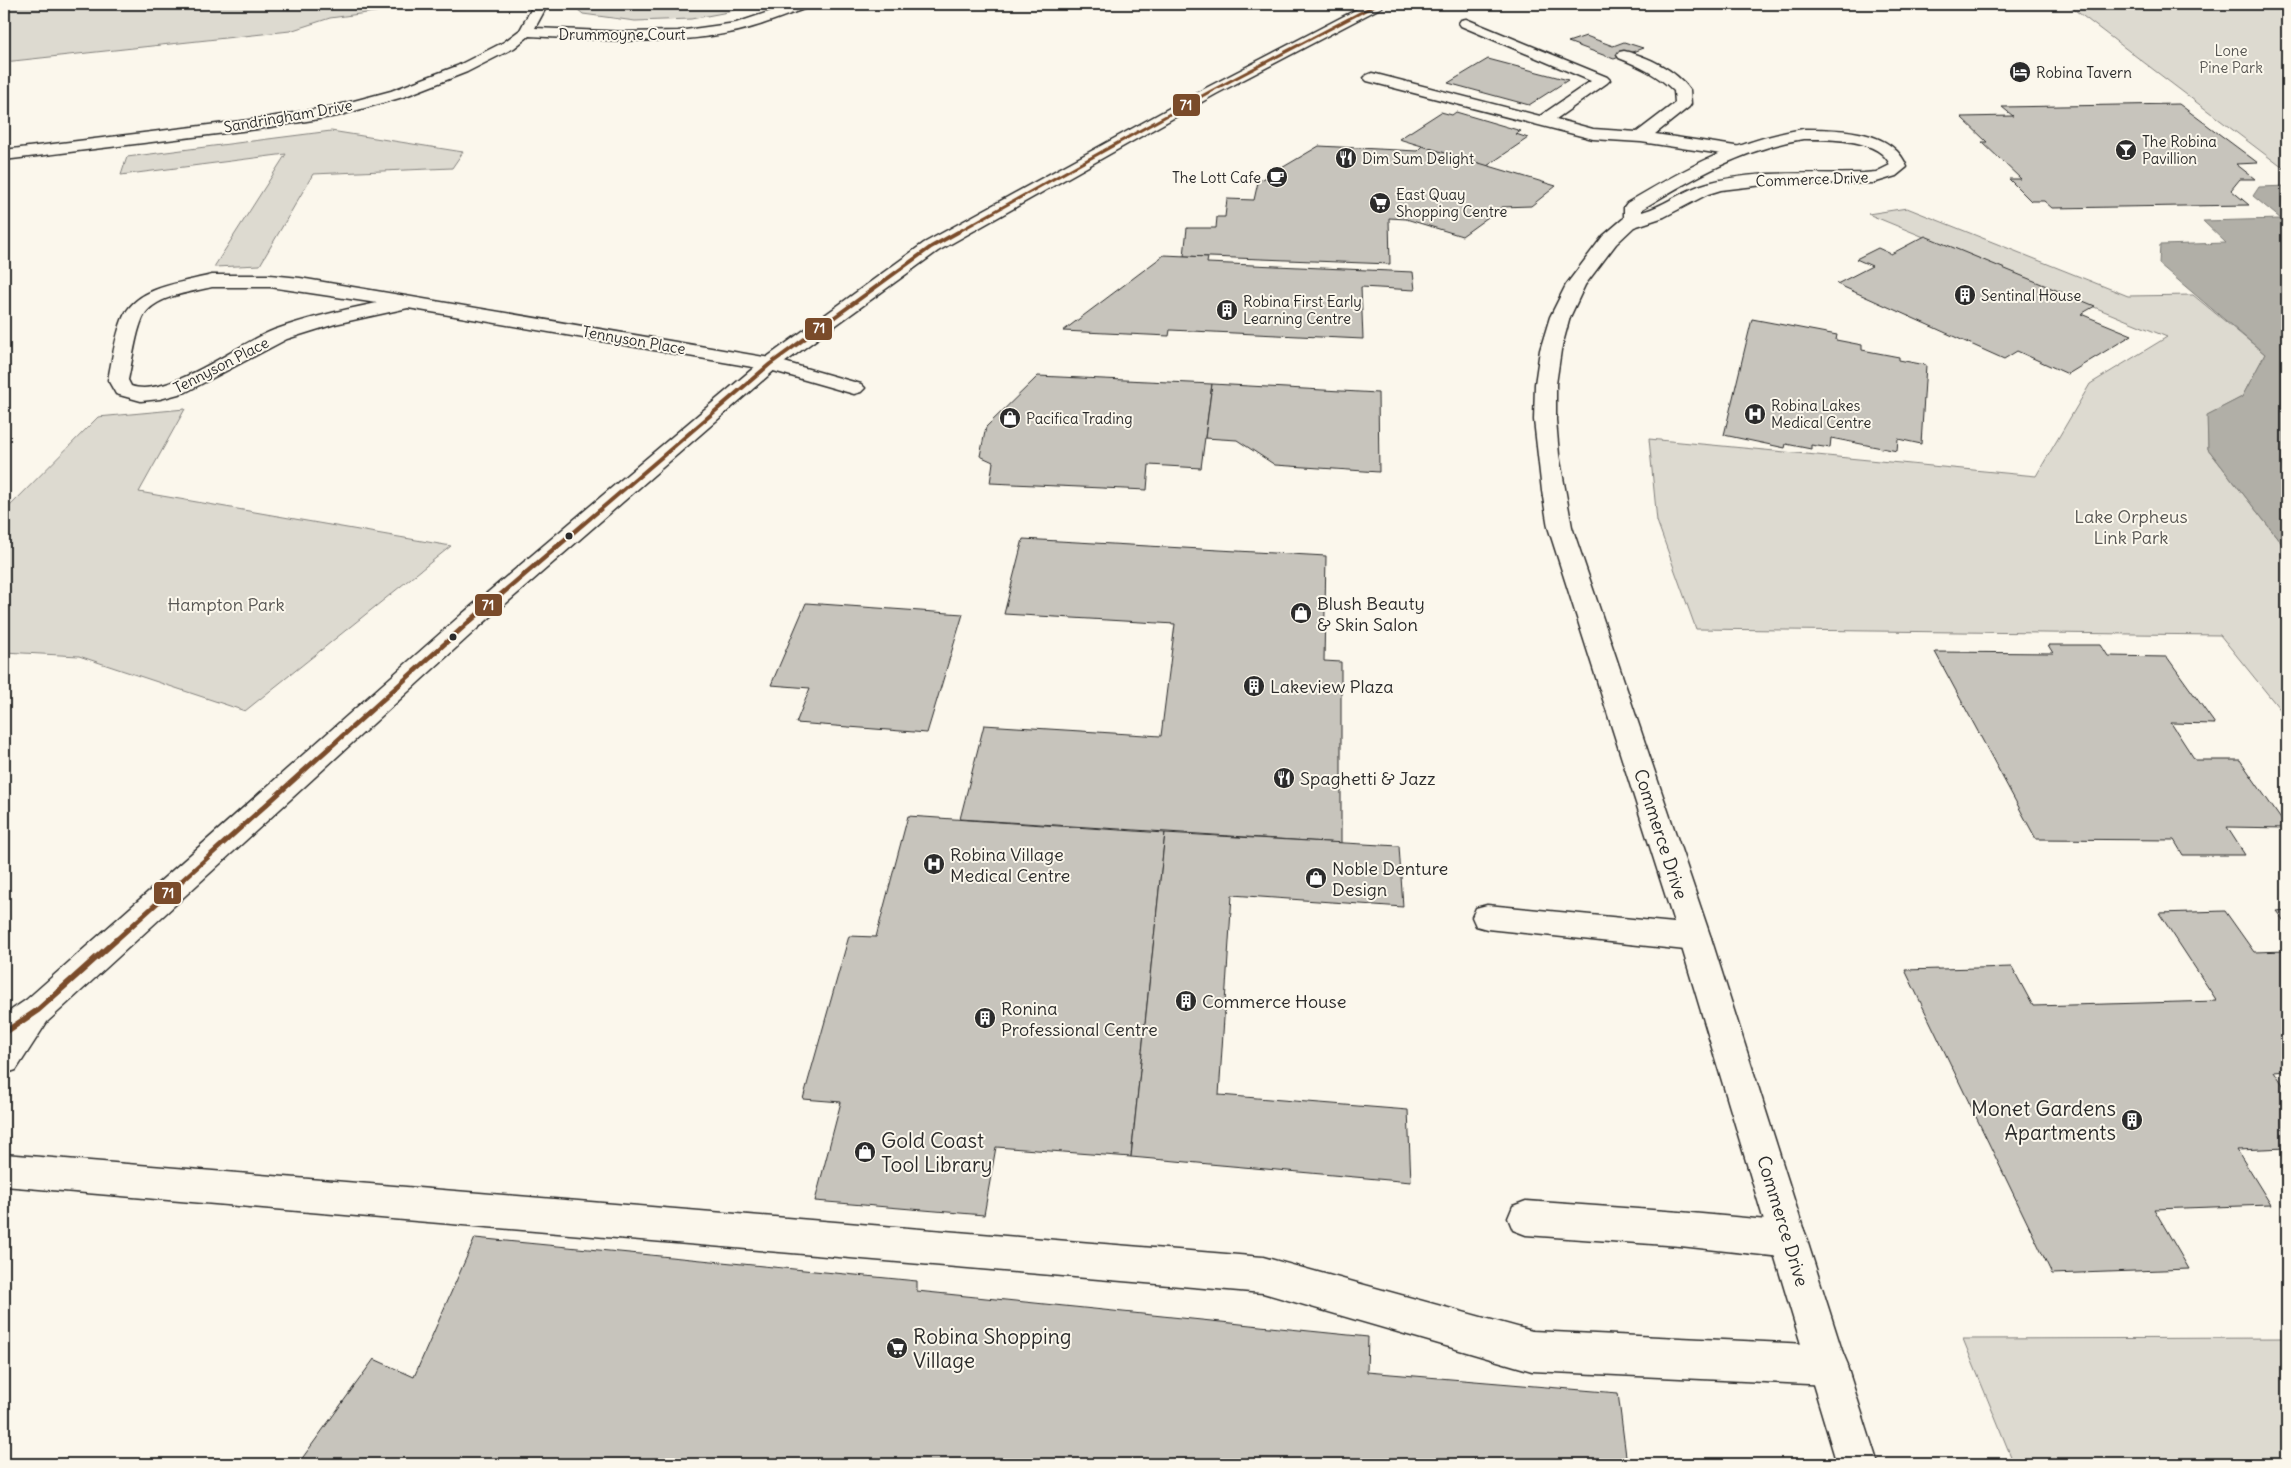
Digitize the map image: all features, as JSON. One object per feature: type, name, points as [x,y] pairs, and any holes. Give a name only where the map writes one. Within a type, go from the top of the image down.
[{"type":"street","name":"Sandringham Drive","points":[[4,155],[258,124],[337,111],[397,94],[462,69],[509,44],[526,32],[541,4]]},
{"type":"street","name":"Drummoyne Court","points":[[526,32],[652,37],[689,35],[730,29],[754,23],[804,4]]},
{"type":"street","points":[[4,1033],[38,1010],[470,621],[770,364],[931,247],[1211,91],[1377,4]]},
{"type":"street","points":[[1466,23],[1602,80],[1543,121]]},
{"type":"street","points":[[1624,56],[1657,69],[1669,76],[1682,90],[1683,104],[1641,137]]},
{"type":"street","points":[[1372,78],[1593,134],[1641,137],[1735,151]]},
{"type":"street","name":"Commerce Drive","points":[[1633,220],[1633,208],[1684,177],[1735,151],[1785,136],[1814,132],[1855,137],[1887,150],[1896,158],[1899,167],[1888,174],[1872,179],[1790,178],[1754,180],[1704,189],[1656,214],[1633,220],[1618,231],[1588,266],[1566,300],[1549,352],[1543,411],[1553,492],[1560,527],[1695,938],[1858,1464]]},
{"type":"street","name":"Tennyson Place","points":[[409,302],[335,318],[278,335],[199,379],[167,392],[140,396],[123,390],[118,380],[132,319],[140,306],[159,295],[184,287],[212,282],[270,281],[409,302],[770,364],[854,388]]},
{"type":"street","points":[[1487,917],[1695,938]]},
{"type":"street","points":[[4,1060],[38,1010]]},
{"type":"street","points":[[4,1170],[346,1197],[1263,1275],[1532,1351],[1828,1365]]},
{"type":"street","points":[[1526,1218],[1680,1229],[1790,1240]]},
{"type":"green space","points":[[4,4],[496,4],[494,8],[389,10],[330,18],[290,31],[4,62]]},
{"type":"green space","points":[[571,4],[750,4],[728,12],[691,19],[635,21],[583,14]]},
{"type":"green space","name":"Lone Pine Park","points":[[2067,4],[2287,4],[2287,171]]},
{"type":"green space","points":[[331,131],[463,152],[452,168],[313,174],[260,265],[214,267],[286,154],[121,175],[127,157]]},
{"type":"green space","name":"Lake Orpheus Link Park","points":[[1907,208],[2128,296],[2193,295],[2265,354],[2242,397],[2208,415],[2208,449],[2287,550],[2287,718],[2220,635],[1696,629],[1657,521],[1649,439],[2036,476],[2090,384],[2167,337],[1868,214]]},
{"type":"green space","name":"Hampton Park","points":[[185,409],[139,492],[451,546],[245,711],[79,656],[4,652],[4,512],[98,417]]},
{"type":"green space","points":[[2287,1338],[2287,1464],[2014,1464],[1963,1339]]},
{"type":"shaded area","points":[[2287,186],[2287,550],[2208,449],[2207,415],[2242,397],[2265,354],[2159,264],[2160,245],[2226,243],[2203,221],[2281,219],[2253,196],[2259,187]]},
{"type":"building","points":[[1720,4],[1790,4],[1793,7],[1724,8]]},
{"type":"building","points":[[1586,36],[1613,46],[1624,42],[1643,48],[1614,59],[1568,42]]},
{"type":"building","points":[[1488,59],[1568,80],[1529,105],[1448,83]]},
{"type":"building","points":[[2179,104],[2258,163],[2236,164],[2255,179],[2240,179],[2231,190],[2249,205],[2052,208],[2044,201],[2031,201],[2009,179],[2021,179],[1982,142],[1987,142],[1961,117],[2013,116],[2002,107]]},
{"type":"building","points":[[1441,112],[1452,115],[1456,112],[1521,131],[1516,134],[1528,138],[1487,166],[1399,139]]},
{"type":"building","name":"East Quay Shopping Centre","points":[[1319,146],[1417,151],[1422,146],[1556,186],[1531,206],[1502,207],[1462,236],[1406,219],[1389,218],[1390,264],[1184,256],[1187,228],[1216,228],[1217,217],[1225,217],[1227,199],[1254,200],[1258,182]]},
{"type":"building","name":"Sentinal House","points":[[1925,236],[2095,306],[2081,314],[2132,335],[2068,374],[2017,351],[2004,359],[1837,284],[1872,266],[1856,259],[1878,248],[1891,254]]},
{"type":"building","name":"Robina First Early Learning Centre","points":[[1164,255],[1208,257],[1207,263],[1413,272],[1415,290],[1361,287],[1363,339],[1170,330],[1169,336],[1063,331]]},
{"type":"building","name":"Robina Lakes Medical Centre","points":[[1752,319],[1837,335],[1836,340],[1862,345],[1862,350],[1899,357],[1899,360],[1926,365],[1921,444],[1898,439],[1897,451],[1831,438],[1830,448],[1811,445],[1811,449],[1786,444],[1785,448],[1724,435]]},
{"type":"building","points":[[1038,376],[1212,384],[1201,468],[1149,465],[1147,490],[990,483],[993,462],[980,456],[986,427]]},
{"type":"building","points":[[1212,384],[1378,393],[1379,472],[1275,465],[1237,440],[1205,438]]},
{"type":"building","name":"Lakeview Plaza","points":[[1023,539],[1326,556],[1324,661],[1341,662],[1341,843],[960,819],[984,725],[1161,736],[1175,624],[1004,614]]},
{"type":"building","points":[[806,603],[963,614],[927,733],[796,723],[810,688],[771,685]]},
{"type":"building","points":[[2048,645],[2101,645],[2108,656],[2167,657],[2215,724],[2171,723],[2195,760],[2240,760],[2287,828],[2227,827],[2245,855],[2183,855],[2174,840],[2036,839],[1935,652],[2053,653]]},
{"type":"building","name":"Ronina Professional Centre","points":[[908,816],[1165,833],[1131,1157],[996,1147],[984,1215],[815,1201],[841,1102],[803,1099],[849,936],[876,937]]},
{"type":"building","name":"Commerce House","points":[[1165,833],[1399,846],[1403,907],[1232,895],[1219,1095],[1408,1110],[1411,1182],[1131,1157]]},
{"type":"building","points":[[2287,910],[2287,925],[2276,911]]},
{"type":"building","name":"Monet Gardens Apartments","points":[[2225,911],[2254,952],[2287,951],[2287,1070],[2274,1071],[2287,1091],[2287,1148],[2237,1150],[2271,1205],[2154,1209],[2189,1269],[2052,1274],[1905,970],[2012,967],[2033,1006],[2217,1001],[2159,913]]},
{"type":"building","name":"Robina Shopping Village","points":[[475,1238],[917,1281],[917,1291],[1368,1337],[1367,1372],[1618,1393],[1627,1464],[298,1464],[374,1359],[414,1377]]},
{"type":"transit line","name":"71","points":[[4,1033],[38,1010],[470,621],[770,364],[931,247],[1211,91],[1377,4]]},
{"type":"place","name":"Robina Tavern","points":[[2020,72]]},
{"type":"place","name":"The Robina Pavillion","points":[[2126,150]]},
{"type":"place","name":"Dim Sum Delight","points":[[1346,158]]},
{"type":"place","name":"The Lott Cafe","points":[[1277,177]]},
{"type":"place","name":"East Quay Shopping Centre","points":[[1380,203]]},
{"type":"place","name":"Sentinal House","points":[[1965,295]]},
{"type":"place","name":"Robina First Early Learning Centre","points":[[1227,310]]},
{"type":"place","name":"Robina Lakes Medical Centre","points":[[1755,414]]},
{"type":"place","name":"Pacifica Trading","points":[[1010,418]]},
{"type":"place","name":"Blush Beauty & Skin Salon","points":[[1301,613]]},
{"type":"place","name":"Lakeview Plaza","points":[[1254,686]]},
{"type":"place","name":"Spaghetti & Jazz","points":[[1284,778]]},
{"type":"place","name":"Robina Village Medical Centre","points":[[934,864]]},
{"type":"place","name":"Noble Denture Design","points":[[1316,878]]},
{"type":"place","name":"Commerce House","points":[[1186,1001]]},
{"type":"place","name":"Ronina Professional Centre","points":[[985,1018]]},
{"type":"place","name":"Monet Gardens Apartments","points":[[2132,1120]]},
{"type":"place","name":"Gold Coast Tool Library","points":[[865,1152]]},
{"type":"place","name":"Robina Shopping Village","points":[[897,1348]]}]
